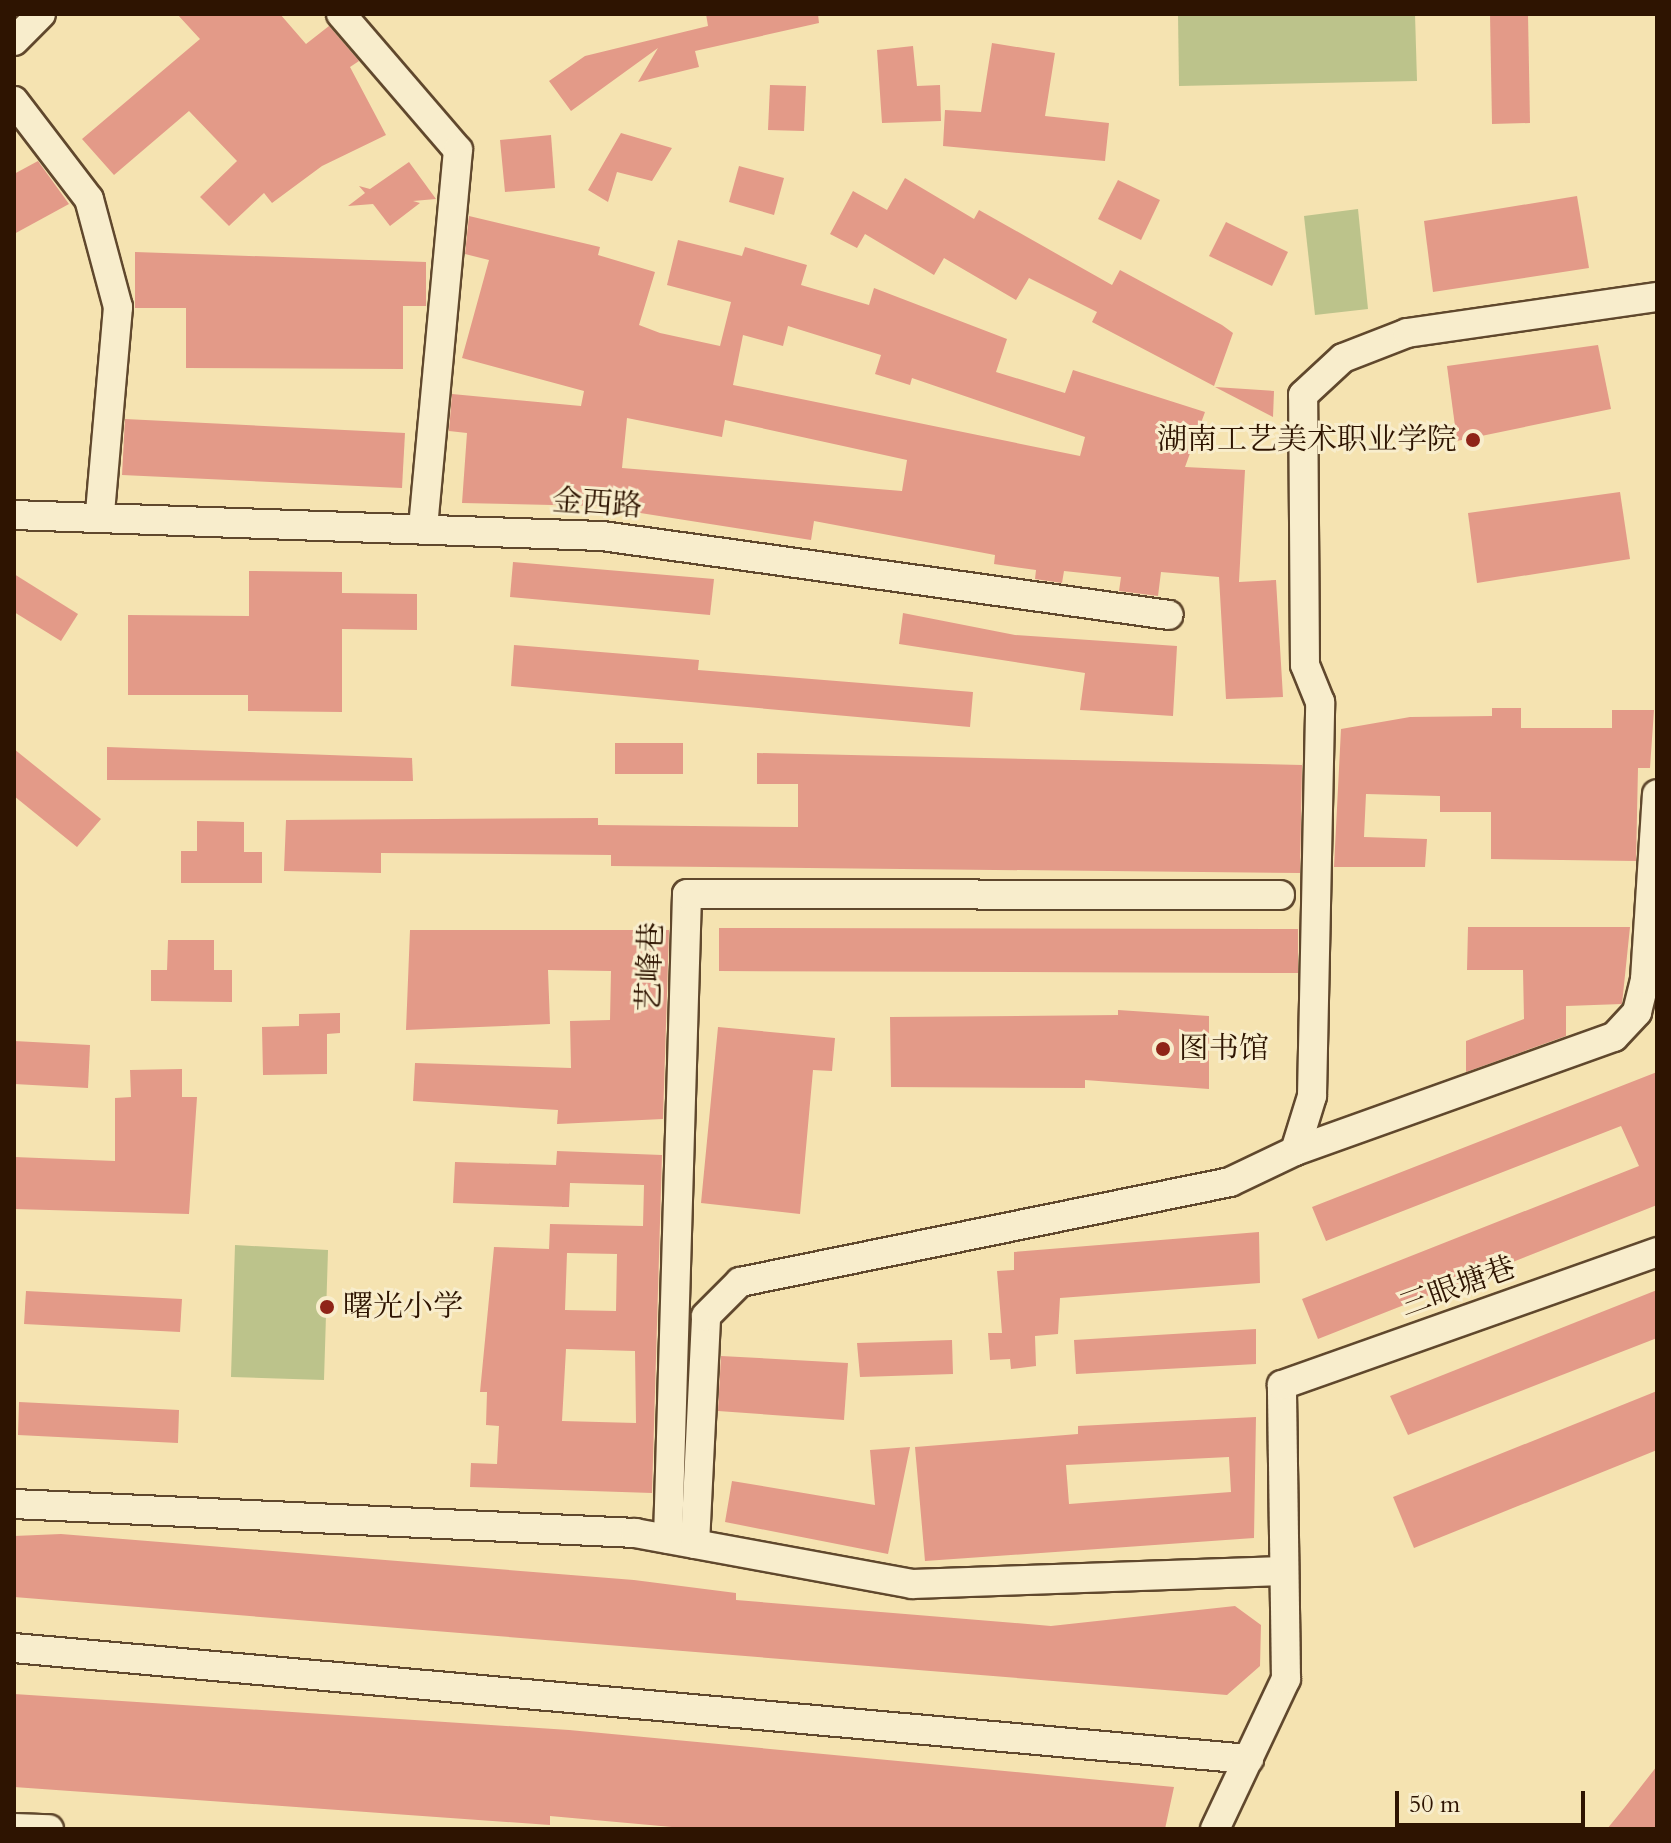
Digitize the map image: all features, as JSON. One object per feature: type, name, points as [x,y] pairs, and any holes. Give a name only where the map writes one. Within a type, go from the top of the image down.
[{"type":"street","points":[[14,41],[41,14]]},
{"type":"street","points":[[341,14],[458,150],[423,528]]},
{"type":"street","points":[[14,101],[89,199],[118,307],[100,514]]},
{"type":"street","points":[[1295,1151],[1312,1096],[1320,702],[1305,665],[1303,395],[1343,358],[1407,333],[1657,297]]},
{"type":"street","name":"金西路","points":[[14,515],[100,514],[602,536],[1169,615]]},
{"type":"street","points":[[682,1541],[706,1316],[740,1282],[1230,1182],[1295,1151],[1614,1037],[1637,1012],[1645,979],[1657,794]]},
{"type":"street","name":"艺峰巷","points":[[682,1541],[687,894],[1280,895]]},
{"type":"street","name":"三眼塘巷","points":[[1283,1571],[1282,1385],[1657,1252]]},
{"type":"street","points":[[14,1504],[682,1541],[912,1584],[1283,1571],[1286,1679],[1215,1829]]},
{"type":"street","points":[[14,1648],[1249,1759]]},
{"type":"street","points":[[14,1828],[49,1829]]},
{"type":"green space","points":[[1178,14],[1415,14],[1417,81],[1179,86]]},
{"type":"green space","points":[[1358,209],[1368,309],[1315,315],[1304,216]]},
{"type":"green space","points":[[235,1245],[328,1250],[324,1380],[231,1377]]},
{"type":"building","points":[[177,14],[280,14],[306,44],[329,26],[359,61],[350,67],[386,135],[322,166],[272,203],[264,193],[229,226],[200,197],[237,161],[189,111],[114,175],[82,139],[200,39]]},
{"type":"building","points":[[706,14],[818,14],[819,23],[695,51],[699,67],[638,82],[658,48],[571,111],[549,81],[585,56],[708,26]]},
{"type":"building","points":[[1490,14],[1528,14],[1530,123],[1492,124]]},
{"type":"building","points":[[992,43],[1055,53],[1045,116],[1109,123],[1105,161],[943,146],[945,110],[981,112]]},
{"type":"building","points":[[913,46],[917,86],[940,85],[941,121],[882,123],[877,50]]},
{"type":"building","points":[[770,85],[806,86],[804,131],[768,130]]},
{"type":"building","points":[[621,133],[672,148],[652,181],[617,172],[608,202],[588,190]]},
{"type":"building","points":[[551,135],[555,188],[505,192],[500,140]]},
{"type":"building","points":[[38,161],[69,204],[14,234],[14,174]]},
{"type":"building","points":[[409,162],[436,199],[413,201],[420,203],[390,226],[373,204],[348,206],[365,193],[359,186],[370,189]]},
{"type":"building","points":[[739,166],[784,178],[774,215],[729,202]]},
{"type":"building","points":[[905,178],[974,219],[979,210],[1112,285],[1120,270],[1222,325],[1233,333],[1214,386],[1092,322],[1097,312],[1029,278],[1016,300],[944,258],[934,275],[865,234],[857,248],[830,234],[853,191],[887,210]]},
{"type":"building","points":[[1118,180],[1160,200],[1141,240],[1098,219]]},
{"type":"building","points":[[1577,196],[1589,268],[1433,292],[1424,221]]},
{"type":"building","points":[[469,216],[600,247],[598,255],[655,272],[639,325],[660,333],[720,346],[731,302],[667,285],[678,240],[742,256],[745,247],[807,265],[801,285],[869,305],[874,288],[1007,339],[996,372],[1065,393],[1073,370],[1205,412],[1185,467],[1245,470],[1239,582],[1276,580],[1283,697],[1226,699],[1219,577],[1161,572],[1158,596],[1119,591],[1121,577],[1064,571],[1062,583],[1035,579],[1036,570],[994,564],[995,555],[814,521],[811,540],[596,506],[462,503],[467,433],[449,431],[452,394],[581,406],[584,391],[462,358],[489,260],[465,254]],"holes":[[[788,326],[881,355],[875,374],[910,385],[912,378],[1085,437],[1080,456],[733,385],[743,335],[783,346]],[[627,418],[722,437],[725,420],[907,460],[902,491],[622,468]]]},
{"type":"building","points":[[1226,222],[1288,252],[1272,286],[1209,256]]},
{"type":"building","points":[[135,252],[426,262],[426,306],[403,306],[403,369],[186,368],[186,308],[135,308]]},
{"type":"building","points":[[1598,345],[1611,409],[1457,441],[1447,366]]},
{"type":"building","points":[[1215,387],[1274,391],[1273,417]]},
{"type":"building","points":[[125,419],[405,433],[402,488],[122,475]]},
{"type":"building","points":[[1620,492],[1630,559],[1477,583],[1468,513]]},
{"type":"building","points":[[513,562],[714,579],[710,615],[510,597]]},
{"type":"building","points":[[249,571],[342,572],[342,593],[417,594],[417,630],[342,629],[342,712],[248,711],[248,695],[128,695],[128,615],[249,616]]},
{"type":"building","points":[[14,574],[78,614],[61,641],[14,612]]},
{"type":"building","points":[[903,613],[1015,635],[1177,646],[1173,716],[1080,710],[1085,673],[899,644]]},
{"type":"building","points":[[514,645],[699,660],[698,670],[973,692],[970,727],[511,686]]},
{"type":"building","points":[[1492,708],[1521,708],[1521,728],[1612,728],[1612,710],[1654,710],[1650,768],[1638,768],[1636,861],[1491,859],[1491,812],[1440,812],[1440,796],[1366,794],[1364,837],[1427,839],[1425,867],[1334,867],[1341,729],[1410,717],[1492,716]]},
{"type":"building","points":[[615,743],[683,743],[683,774],[615,774]]},
{"type":"building","points":[[107,747],[412,758],[413,781],[107,780]]},
{"type":"building","points":[[14,749],[101,819],[77,847],[14,796]]},
{"type":"building","points":[[757,753],[1302,765],[1300,873],[611,866],[611,855],[381,853],[381,873],[284,871],[286,820],[598,818],[598,825],[798,827],[798,784],[757,784]]},
{"type":"building","points":[[197,821],[244,822],[244,852],[262,852],[262,883],[181,883],[181,851],[197,851]]},
{"type":"building","points":[[1468,927],[1630,927],[1622,1004],[1566,1006],[1566,1036],[1466,1072],[1466,1041],[1524,1019],[1523,970],[1467,970]]},
{"type":"building","points":[[719,928],[1298,929],[1298,973],[719,971]]},
{"type":"building","points":[[410,930],[669,930],[663,1119],[557,1124],[558,1110],[413,1101],[415,1063],[571,1068],[570,1021],[610,1020],[611,971],[548,970],[550,1024],[406,1030]]},
{"type":"building","points":[[168,940],[214,940],[214,970],[232,970],[232,1002],[151,1001],[151,970],[167,970]]},
{"type":"building","points":[[1118,1010],[1209,1016],[1209,1089],[1085,1080],[1085,1088],[891,1087],[890,1017],[1118,1015]]},
{"type":"building","points":[[340,1013],[340,1033],[327,1034],[327,1074],[263,1075],[262,1027],[299,1026],[299,1014]]},
{"type":"building","points":[[718,1027],[835,1038],[832,1071],[813,1070],[800,1214],[701,1203]]},
{"type":"building","points":[[14,1041],[90,1045],[88,1088],[14,1084]]},
{"type":"building","points":[[182,1069],[182,1097],[197,1097],[189,1214],[14,1209],[14,1157],[115,1161],[115,1098],[131,1097],[130,1070]]},
{"type":"building","points":[[1657,1072],[1657,1205],[1318,1339],[1302,1299],[1639,1166],[1621,1126],[1326,1241],[1312,1207]]},
{"type":"building","points":[[557,1151],[662,1155],[652,1493],[470,1487],[471,1463],[497,1464],[499,1426],[486,1425],[487,1392],[480,1392],[494,1247],[549,1249],[550,1224],[643,1226],[644,1185],[570,1183],[569,1207],[453,1203],[455,1162],[556,1165]],"holes":[[[567,1253],[617,1254],[616,1311],[565,1310]],[[566,1349],[635,1351],[636,1423],[562,1421]]]},
{"type":"building","points":[[1259,1232],[1260,1283],[1060,1298],[1058,1334],[1035,1336],[1036,1366],[1011,1369],[1010,1359],[990,1360],[988,1333],[1002,1333],[997,1271],[1014,1270],[1014,1252]]},
{"type":"building","points":[[1657,1290],[1657,1338],[1408,1435],[1390,1396]]},
{"type":"building","points":[[26,1291],[182,1299],[180,1332],[24,1324]]},
{"type":"building","points":[[1256,1329],[1256,1364],[1076,1374],[1074,1340]]},
{"type":"building","points":[[952,1340],[953,1374],[860,1377],[857,1343]]},
{"type":"building","points":[[721,1356],[848,1363],[844,1420],[718,1411]]},
{"type":"building","points":[[1657,1391],[1657,1450],[1414,1548],[1393,1497]]},
{"type":"building","points":[[19,1402],[179,1410],[178,1443],[18,1435]]},
{"type":"building","points":[[1256,1417],[1254,1538],[925,1561],[915,1447],[1078,1434],[1078,1426]],"holes":[[[1229,1457],[1231,1492],[1069,1504],[1066,1465]]]},
{"type":"building","points":[[910,1447],[888,1554],[725,1522],[732,1481],[875,1505],[870,1450]]},
{"type":"building","points":[[61,1534],[634,1580],[736,1593],[736,1600],[1051,1626],[1235,1606],[1261,1625],[1260,1666],[1227,1695],[14,1597],[14,1536]]},
{"type":"building","points":[[14,1694],[569,1730],[1174,1787],[1165,1829],[694,1829],[550,1816],[550,1825],[14,1787]]},
{"type":"building","points":[[1657,1766],[1657,1829],[1607,1829],[1625,1807]]},
{"type":"place","name":"湖南工艺美术职业学院","points":[[1473,440]]},
{"type":"place","name":"图书馆","points":[[1163,1049]]},
{"type":"place","name":"曙光小学","points":[[327,1307]]}]
